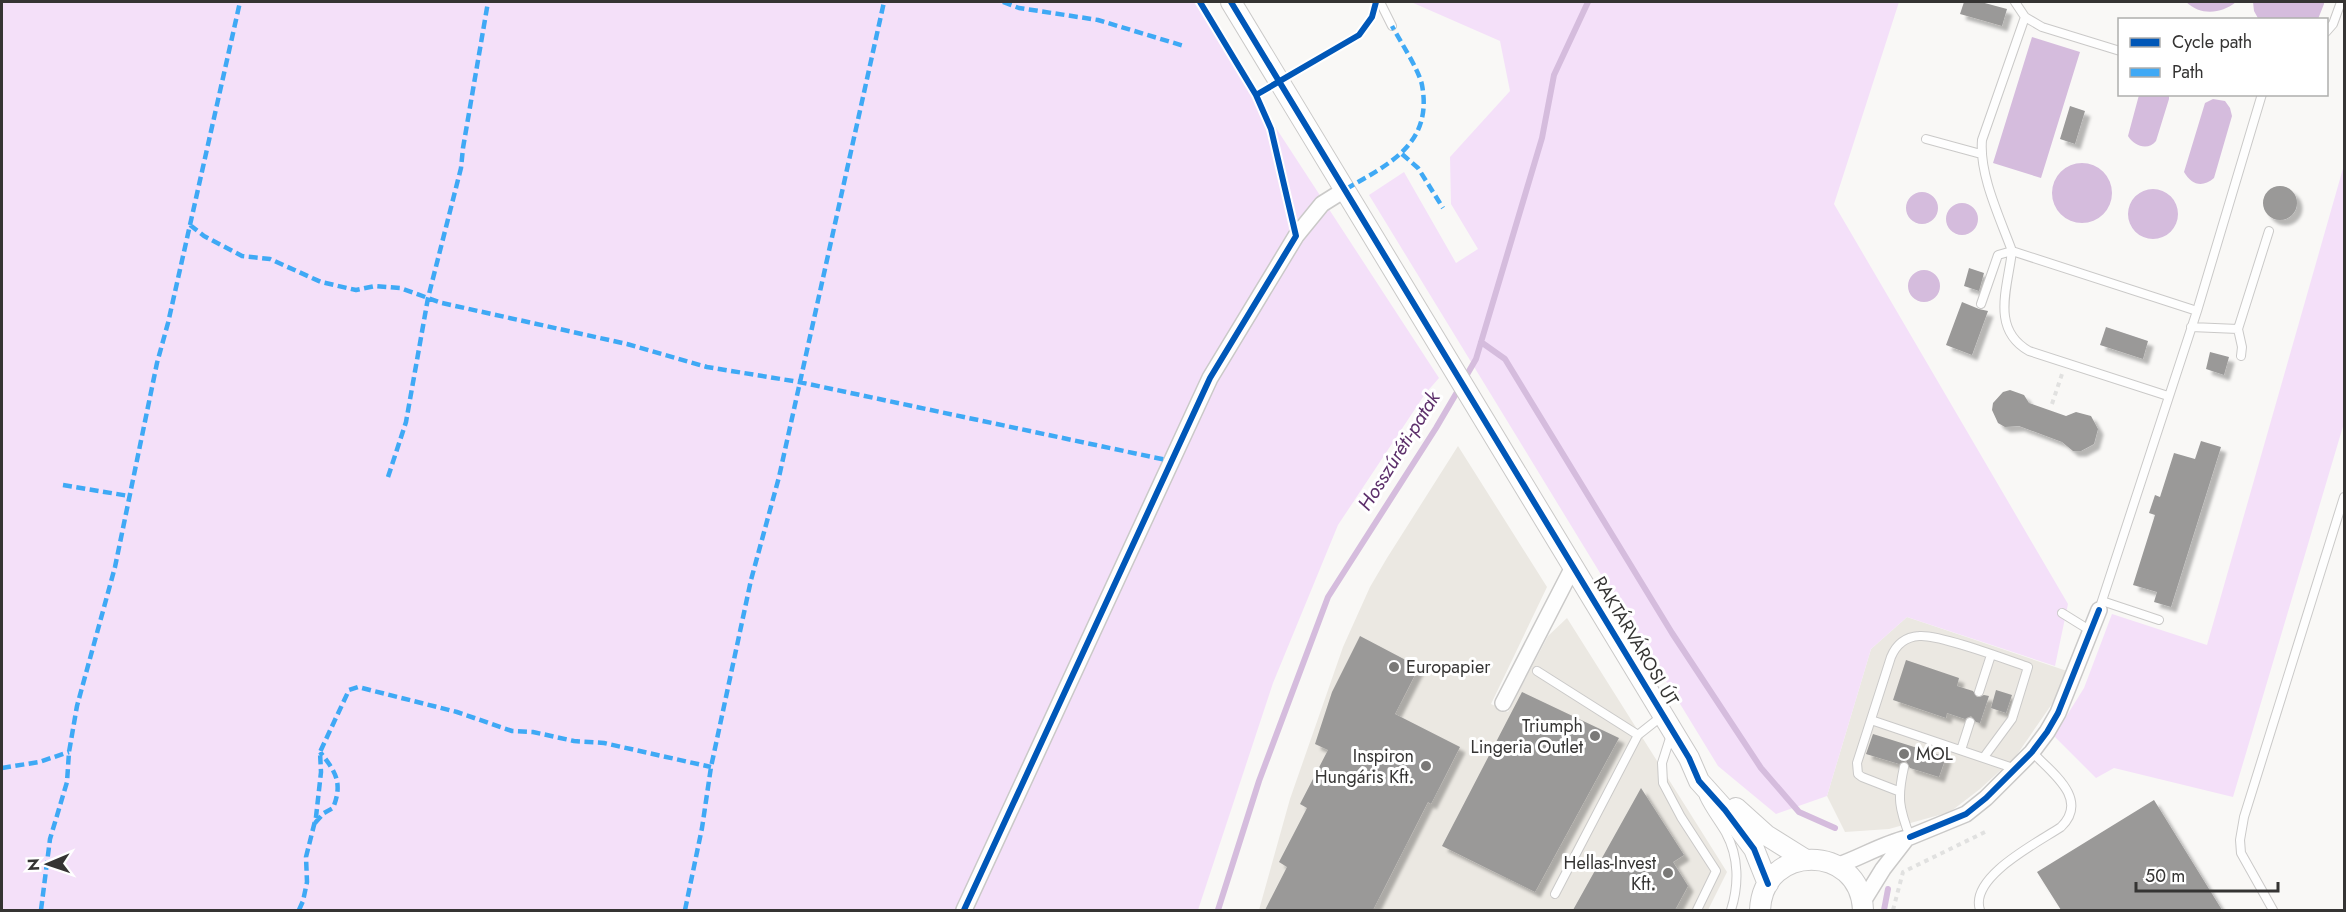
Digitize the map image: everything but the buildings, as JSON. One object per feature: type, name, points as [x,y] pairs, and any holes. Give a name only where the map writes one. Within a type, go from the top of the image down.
[{"type":"street","name":"RAKTÁRVÁROSI ÚT","points":[[1231,2],[1574,565],[1689,758],[1699,781],[1746,836],[1754,849],[1768,884]]},
{"type":"street","points":[[964,910],[1210,378],[1296,236],[1322,204],[1346,189]]},
{"type":"street","points":[[1503,703],[1574,565]]},
{"type":"street","points":[[1836,866],[1867,855],[1890,842],[1909,838],[1966,814],[2016,769],[2032,753],[2058,713],[2100,605]]},
{"type":"street","name":"RAKTÁRVÁROSI ÚT","points":[[1689,758],[1758,828],[1806,860],[1822,860],[1836,866]]},
{"type":"street","points":[[1862,907],[1883,868],[1909,838]]},
{"type":"street","points":[[1760,910],[1762,899],[1773,876],[1788,865],[1806,860]]},
{"type":"street","points":[[1836,866],[1844,871],[1856,885],[1862,907]]},
{"type":"lane","points":[[1380,2],[1392,26]]},
{"type":"lane","points":[[2014,2],[2025,17],[2042,27],[2118,50]]},
{"type":"lane","points":[[2328,30],[2333,24],[2341,2]]},
{"type":"lane","points":[[2025,17],[1982,140],[1981,154],[2012,251],[2004,306],[2008,330],[2022,347],[2168,396]]},
{"type":"lane","points":[[2159,620],[2100,605],[2197,311],[2261,96]]},
{"type":"lane","points":[[1926,139],[1981,154]]},
{"type":"lane","points":[[2241,356],[2242,346],[2238,330],[2269,231]]},
{"type":"lane","points":[[1981,304],[1998,255],[2012,251],[2197,311]]},
{"type":"lane","points":[[2191,327],[2238,330]]},
{"type":"lane","points":[[2273,910],[2241,853],[2240,840],[2244,817],[2344,497]]},
{"type":"lane","points":[[2062,613],[2091,631]]},
{"type":"lane","points":[[1898,791],[1858,774],[1857,763],[1891,657],[1897,646],[1906,639],[1930,636],[2028,667],[2012,719],[1984,757]]},
{"type":"lane","points":[[1979,692],[1991,655]]},
{"type":"lane","points":[[1537,671],[1638,735]]},
{"type":"lane","points":[[1871,720],[2016,769]]},
{"type":"lane","points":[[1961,750],[1970,722]]},
{"type":"lane","points":[[1555,894],[1638,735],[1668,723]]},
{"type":"lane","points":[[1668,723],[1662,764],[1663,783],[1681,817],[1716,870],[1697,910]]},
{"type":"lane","points":[[1912,745],[1915,735]]},
{"type":"lane","points":[[1980,910],[1979,894],[1993,873],[2061,827],[2067,821],[2071,811],[2068,791],[2032,753]]},
{"type":"lane","points":[[1904,767],[1898,791],[1909,838]]},
{"type":"lane","points":[[1699,781],[1708,806],[1727,834],[1735,857],[1737,882],[1731,910]]},
{"type":"path","points":[[2052,404],[2066,363]]},
{"type":"path","points":[[1893,910],[1903,872],[1985,832]]},
{"type":"shaded area","points":[[2,2],[1194,2],[1439,378],[1425,394],[1338,525],[1273,683],[1198,910],[2,910]]},
{"type":"shaded area","points":[[1411,2],[1899,2],[1834,204],[2068,604],[2055,666],[1907,617],[1871,649],[1827,796],[1776,814],[1718,766],[1369,195],[1404,172],[1456,263],[1478,249],[1451,204],[1450,157],[1510,91],[1500,41]]},
{"type":"shaded area","points":[[2186,2],[2236,2],[2224,9],[2211,12],[2198,10]]},
{"type":"shaded area","points":[[2253,2],[2324,2],[2318,18],[2258,18]]},
{"type":"shaded area","points":[[2032,37],[2080,52],[2041,178],[1993,163]]},
{"type":"shaded area","points":[[2139,96],[2169,96],[2156,141],[2153,144],[2137,145],[2128,136]]},
{"type":"shaded area","points":[[2213,99],[2225,101],[2232,116],[2214,178],[2198,184],[2190,180],[2184,172],[2205,103]]},
{"type":"shaded area","points":[[2082,163],[2103,172],[2112,193],[2103,214],[2082,223],[2061,214],[2052,193],[2061,172]]},
{"type":"shaded area","points":[[2344,165],[2344,423],[2233,797],[2114,768],[2096,778],[2054,736],[2084,688],[2112,614],[2207,645]]},
{"type":"shaded area","points":[[2158,189],[2171,196],[2177,204],[2177,224],[2171,232],[2163,238],[2148,239],[2135,232],[2129,224],[2128,209],[2135,196],[2143,190]]},
{"type":"shaded area","points":[[1922,192],[1933,197],[1938,208],[1933,219],[1922,224],[1911,219],[1906,208],[1911,197]]},
{"type":"shaded area","points":[[1962,203],[1973,208],[1978,219],[1973,230],[1962,235],[1951,230],[1946,219],[1951,208]]},
{"type":"shaded area","points":[[1924,270],[1935,275],[1940,286],[1935,297],[1924,302],[1913,297],[1908,286],[1913,275]]},
{"type":"shaded area","points":[[1458,446],[1547,587],[1491,704],[1508,712],[1548,636],[1567,618],[1727,872],[1708,910],[1259,910],[1290,799],[1343,647],[1370,587]]},
{"type":"shaded area","points":[[1907,617],[2067,671],[2056,698],[2016,756],[1980,789],[1950,812],[1889,829],[1845,832],[1827,796],[1871,649]]},
{"type":"waterway","name":"Hosszúréti-patak","points":[[1465,378],[1476,359],[1542,138],[1554,75],[1588,2]]},
{"type":"waterway","points":[[1481,342],[1505,359],[1672,633],[1761,768],[1799,812],[1835,828]]},
{"type":"waterway","name":"Hosszúréti-patak","points":[[1218,910],[1259,781],[1328,597],[1460,387]]},
{"type":"waterway","points":[[1884,910],[1888,889]]},
{"type":"marked path","points":[[41,910],[50,839],[67,782],[69,752],[77,706],[115,567],[157,363],[240,2]]},
{"type":"marked path","points":[[388,477],[406,422],[428,298],[461,168],[488,2]]},
{"type":"marked path","points":[[685,910],[702,828],[711,767],[751,580],[779,477],[884,2]]},
{"type":"marked path","points":[[1003,2],[1019,8],[1098,20],[1184,46]]},
{"type":"marked path","points":[[1346,189],[1392,161],[1414,137],[1421,123],[1424,105],[1422,85],[1392,26]]},
{"type":"marked path","points":[[1402,154],[1418,168],[1443,208]]},
{"type":"marked path","points":[[190,225],[204,236],[242,256],[270,259],[321,282],[356,290],[375,286],[400,288],[442,303],[627,344],[707,367],[799,382],[1171,461]]},
{"type":"marked path","points":[[63,485],[129,496]]},
{"type":"marked path","points":[[299,910],[307,882],[306,857],[316,817],[321,772],[320,752],[349,690],[358,687],[457,712],[512,731],[533,732],[574,741],[604,743],[711,767]]},
{"type":"marked path","points":[[2,768],[39,762],[69,752]]},
{"type":"marked path","points":[[315,823],[324,813],[333,808],[338,785],[334,772],[320,752]]},
{"type":"cycle path","points":[[964,910],[1210,378],[1296,236],[1271,129],[1256,95],[1200,2]]},
{"type":"cycle path","points":[[1231,2],[1689,758],[1699,781],[1725,810],[1754,849],[1768,884]]},
{"type":"cycle path","points":[[1256,95],[1359,35],[1372,17],[1376,2]]},
{"type":"cycle path","points":[[1910,837],[1966,814],[1986,798],[2032,752],[2058,713],[2099,610]]},
{"type":"place","name":"Europapier","points":[[1394,667]]},
{"type":"place","name":"Triumph Lingeria Outlet","points":[[1595,736]]},
{"type":"place","name":"MOL","points":[[1904,754]]},
{"type":"place","name":"Inspiron Hungáris Kft.","points":[[1426,766]]},
{"type":"place","name":"Hellas-Invest Kft.","points":[[1668,873]]}]
